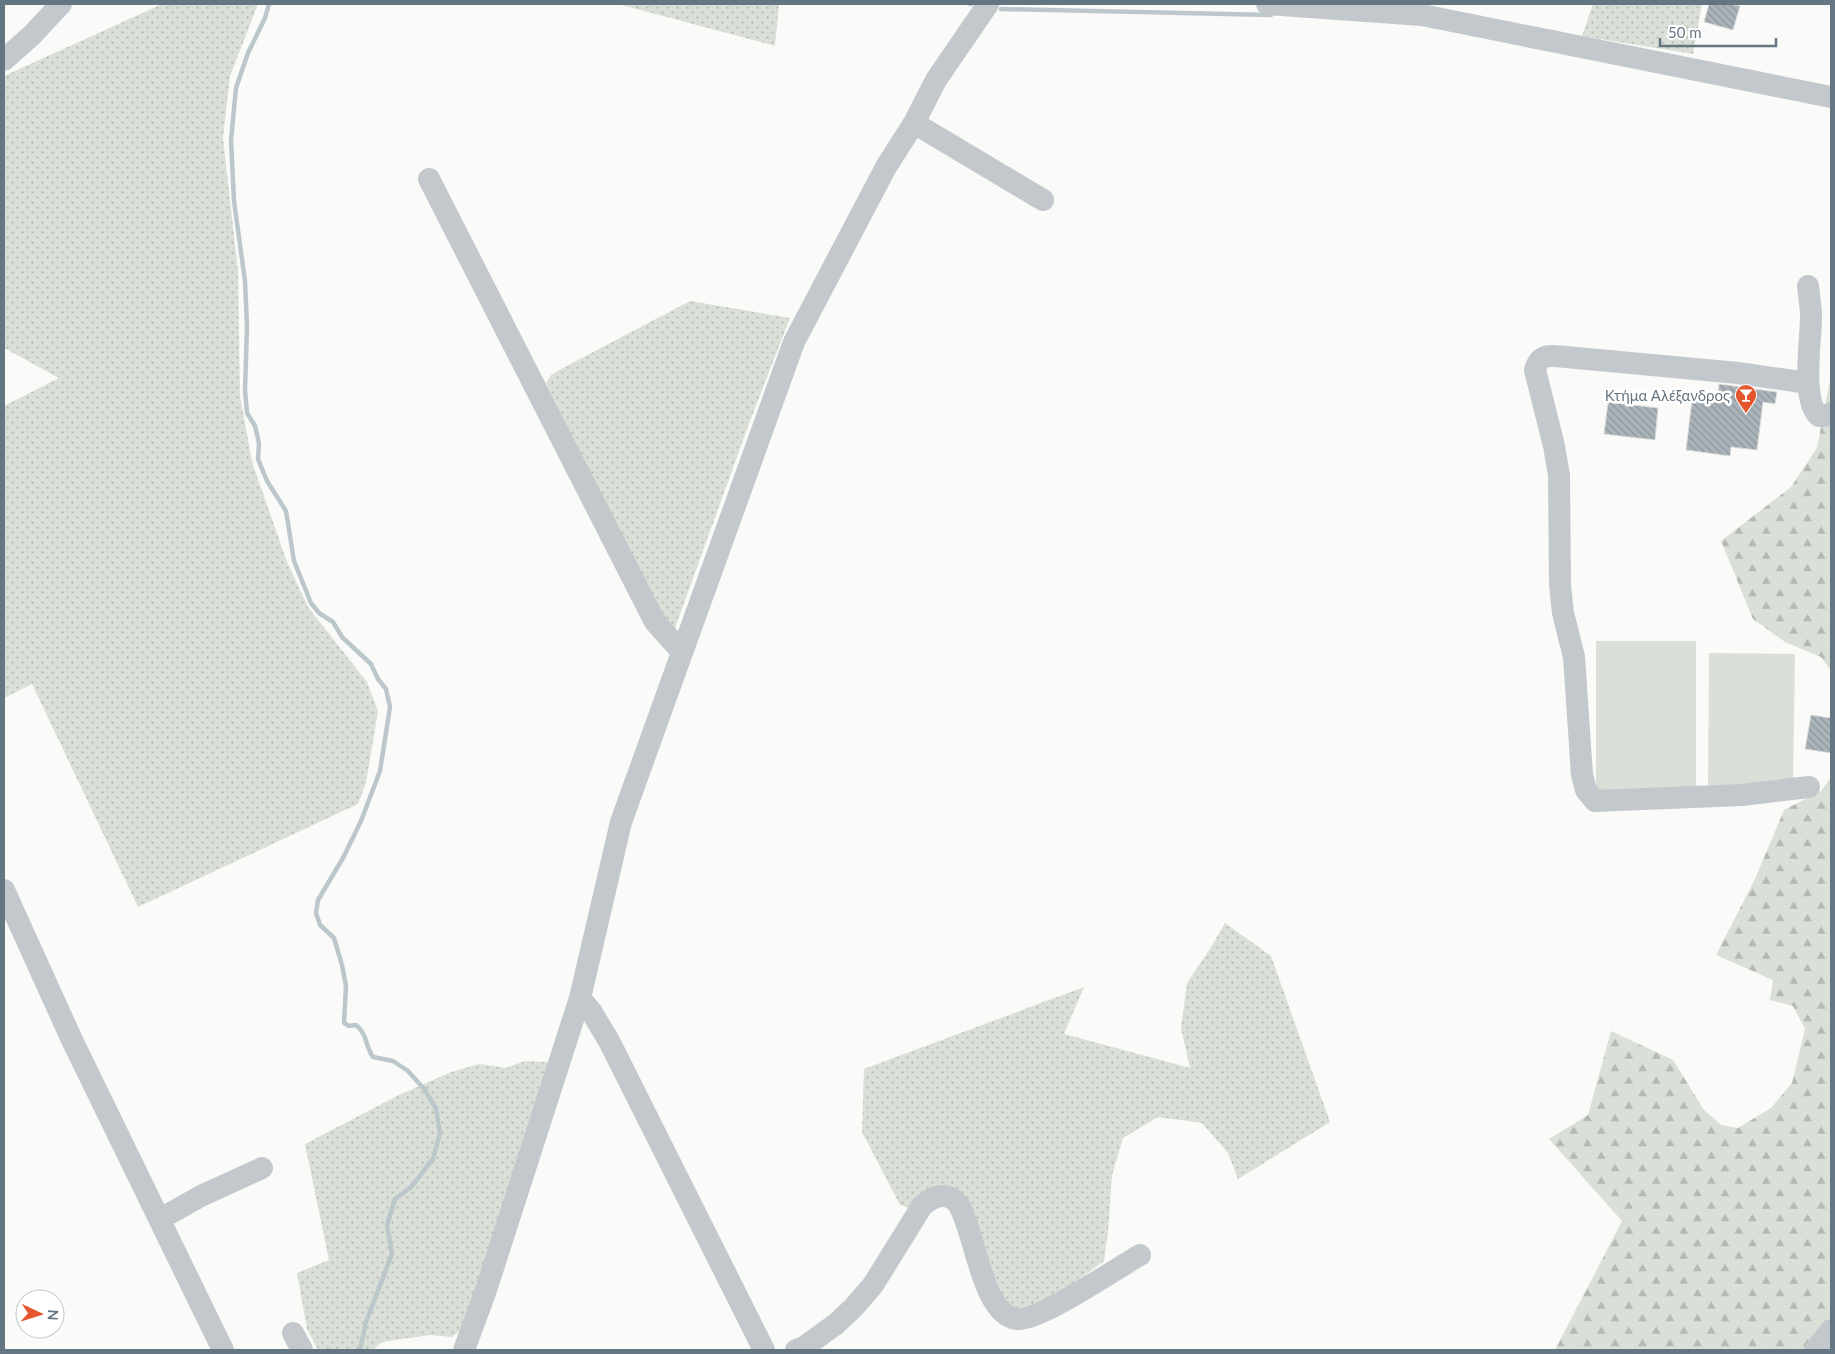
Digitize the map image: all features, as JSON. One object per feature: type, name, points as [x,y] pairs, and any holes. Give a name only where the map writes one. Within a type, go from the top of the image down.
[{"type":"street","points":[[4,60],[32,35],[61,4]]},
{"type":"street","points":[[464,1350],[485,1293],[580,998],[621,822],[794,342],[886,167],[914,123],[936,80],[988,4]]},
{"type":"street","points":[[1267,4],[1422,15],[1831,97]]},
{"type":"street","points":[[914,123],[1043,200]]},
{"type":"street","points":[[430,179],[655,622],[682,652]]},
{"type":"street","points":[[1808,286],[1811,315],[1808,383],[1811,405],[1814,412],[1819,416],[1825,416],[1831,412]]},
{"type":"street","points":[[1808,383],[1738,373],[1566,357],[1544,356],[1537,361],[1535,370],[1554,446],[1559,475],[1560,585],[1563,613],[1574,657],[1582,775],[1586,790],[1595,801],[1742,795],[1809,787]]},
{"type":"street","points":[[4,890],[72,1040],[223,1350]]},
{"type":"street","points":[[580,998],[609,1041],[766,1348]]},
{"type":"street","points":[[160,1219],[200,1196],[262,1168]]},
{"type":"street","points":[[796,1350],[804,1347],[825,1332],[858,1302],[873,1285],[922,1206],[931,1197],[947,1197],[957,1203],[983,1276],[997,1306],[1004,1315],[1017,1320],[1030,1318],[1052,1309],[1140,1255]]},
{"type":"street","points":[[1815,1350],[1831,1330]]},
{"type":"green space","points":[[162,4],[258,4],[230,76],[223,138],[238,271],[240,396],[252,462],[287,562],[308,607],[367,682],[378,711],[366,783],[358,804],[138,907],[32,684],[4,698],[4,406],[59,378],[4,348],[4,76]]},
{"type":"green space","points":[[618,4],[779,4],[775,46]]},
{"type":"green space","points":[[1593,4],[1702,4],[1693,54],[1582,36]]},
{"type":"green space","points":[[690,301],[790,318],[750,421],[675,628],[664,621],[546,383],[551,375],[563,368]]},
{"type":"green space","points":[[1831,375],[1831,671],[1821,657],[1785,642],[1753,619],[1721,541],[1791,487],[1817,448]]},
{"type":"green space","points":[[1596,641],[1696,641],[1696,792],[1596,792]]},
{"type":"green space","points":[[1709,653],[1795,654],[1793,786],[1708,785]]},
{"type":"green space","points":[[1831,777],[1831,1317],[1813,1337],[1805,1350],[1555,1350],[1622,1221],[1549,1139],[1588,1115],[1611,1031],[1673,1060],[1704,1110],[1721,1125],[1738,1128],[1771,1108],[1792,1083],[1805,1029],[1793,1006],[1770,1000],[1773,980],[1716,955],[1755,879],[1784,810],[1821,791]]},
{"type":"green space","points":[[1225,923],[1271,956],[1330,1122],[1238,1179],[1228,1153],[1202,1123],[1158,1117],[1123,1138],[1112,1175],[1104,1261],[1062,1292],[1028,1310],[1008,1309],[964,1201],[912,1209],[900,1205],[862,1132],[864,1069],[1084,987],[1064,1034],[1190,1068],[1181,1028],[1187,983]]},
{"type":"green space","points":[[525,1061],[550,1062],[464,1327],[452,1337],[430,1335],[382,1342],[373,1350],[318,1350],[307,1329],[297,1273],[329,1260],[305,1144],[397,1096],[451,1072],[479,1064],[506,1068]]},
{"type":"building","points":[[1709,4],[1740,6],[1733,30],[1704,22]]},
{"type":"building","points":[[1719,384],[1777,392],[1775,404],[1763,402],[1757,450],[1731,447],[1730,456],[1686,450],[1693,392],[1718,395]]},
{"type":"building","points":[[1608,402],[1658,408],[1655,440],[1604,434]]},
{"type":"building","points":[[1811,715],[1831,718],[1831,753],[1805,749]]},
{"type":"waterway","points":[[269,4],[265,18],[248,53],[236,88],[231,140],[234,201],[245,281],[247,326],[245,391],[247,413],[255,426],[259,443],[258,459],[267,481],[286,511],[294,561],[311,603],[319,613],[333,622],[342,637],[371,664],[378,679],[386,689],[390,707],[380,771],[361,821],[343,858],[318,900],[316,913],[320,925],[334,938],[342,965],[346,986],[344,1023],[349,1026],[356,1025],[360,1029],[373,1057],[393,1061],[408,1071],[425,1090],[436,1109],[440,1133],[433,1159],[411,1187],[395,1199],[387,1225],[392,1254],[366,1322],[360,1350]]},
{"type":"waterway","points":[[1001,9],[1271,15]]},
{"type":"place","name":"Κτήμα Αλέξανδρος","points":[[1746,414]]}]
